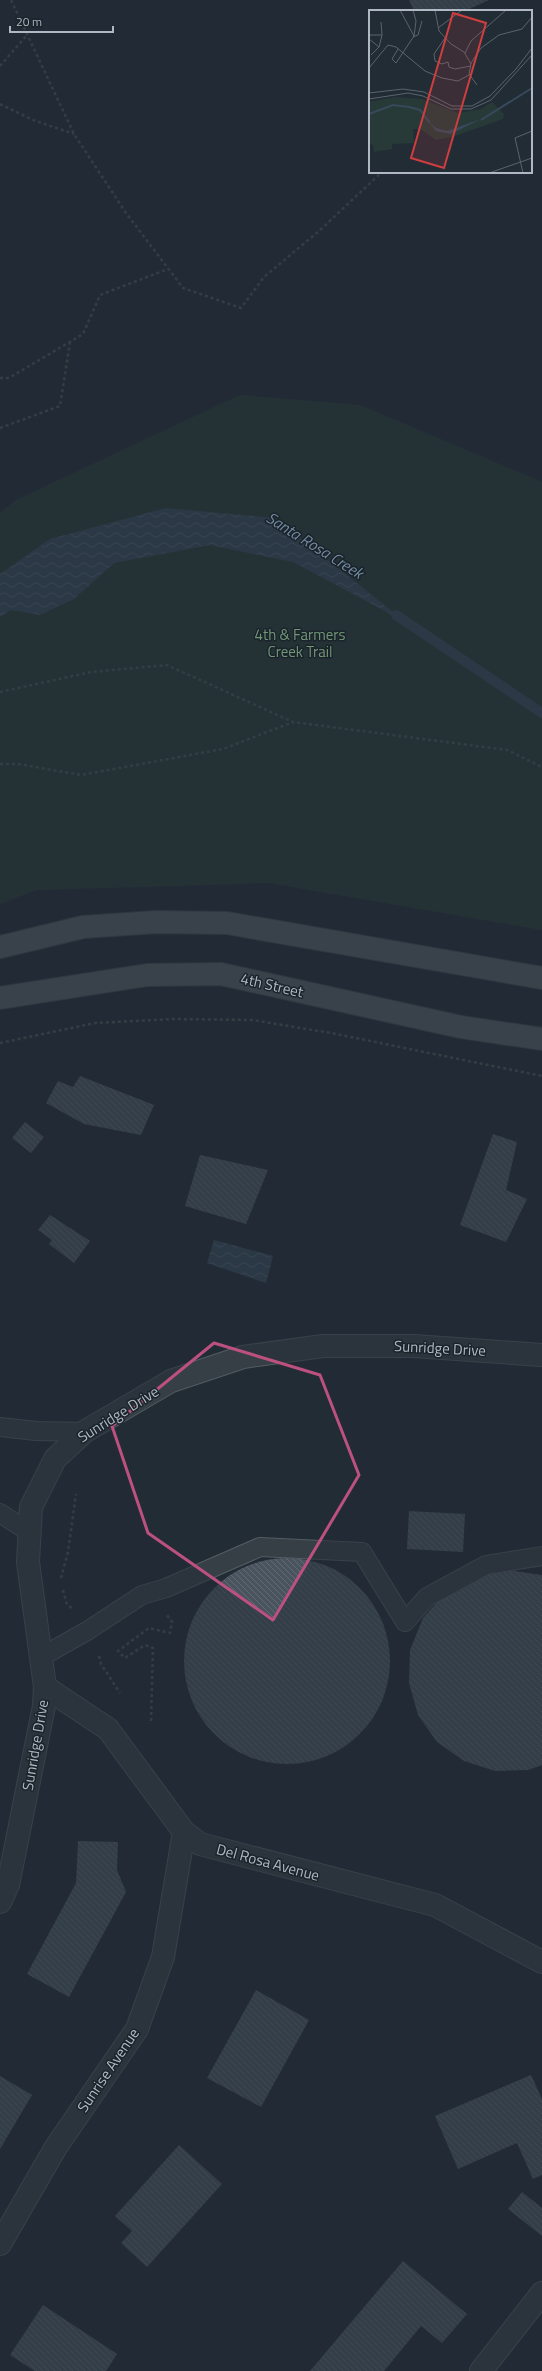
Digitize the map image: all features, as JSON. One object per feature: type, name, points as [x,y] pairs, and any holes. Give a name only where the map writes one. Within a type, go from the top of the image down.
[{"type":"main road","points":[[0,947],[83,927],[156,922],[227,923],[542,978]]},
{"type":"main road","name":"4th Street","points":[[0,998],[70,985],[147,975],[221,974],[461,1027],[542,1039]]},
{"type":"street","name":"Sunridge Drive","points":[[0,1902],[8,1885],[44,1706],[41,1657],[28,1562],[29,1532],[31,1507],[55,1459],[84,1432],[171,1381],[243,1357],[338,1346],[414,1346],[542,1355]]},
{"type":"street","name":"Del Rosa Avenue","points":[[44,1687],[108,1729],[184,1832],[200,1844],[435,1905],[542,1962]]},
{"type":"street","name":"Sunrise Avenue","points":[[0,2244],[56,2146],[137,2029],[163,1957],[184,1832]]},
{"type":"street","points":[[481,2371],[542,2293]]},
{"type":"lane","points":[[0,1427],[36,1431],[84,1432]]},
{"type":"lane","points":[[0,1513],[29,1532]]},
{"type":"lane","points":[[41,1657],[87,1631],[142,1595],[166,1588],[260,1547],[362,1552],[405,1622],[427,1597],[486,1564],[542,1556]]},
{"type":"path","points":[[11,0],[74,134],[126,213],[183,288],[241,308],[264,277],[319,231],[381,173]]},
{"type":"path","points":[[0,66],[27,35]]},
{"type":"path","points":[[0,104],[33,120],[74,134]]},
{"type":"path","points":[[0,378],[9,378],[83,334],[100,295],[168,269]]},
{"type":"path","points":[[0,428],[60,406],[70,342]]},
{"type":"path","points":[[0,692],[91,672],[167,665],[293,722],[507,750],[542,767]]},
{"type":"path","points":[[0,764],[18,764],[81,775],[223,749],[293,722]]},
{"type":"path","points":[[0,1043],[95,1023],[173,1019],[252,1020],[331,1033],[542,1076]]},
{"type":"path","points":[[61,1580],[68,1552],[76,1494]]},
{"type":"path","points":[[62,1586],[67,1605],[76,1611]]},
{"type":"path","points":[[151,1721],[153,1648],[145,1645],[125,1658],[118,1651],[150,1628],[170,1633],[172,1622],[166,1613]]},
{"type":"path","points":[[97,1648],[101,1664],[120,1693]]},
{"type":"highlighted area","points":[[214,1343],[320,1375],[359,1475],[273,1620],[148,1533],[112,1426]]},
{"type":"green space","name":"4th & Farmers Creek Trail","points":[[240,395],[360,405],[542,482],[542,930],[269,883],[36,890],[0,904],[0,513],[16,500]]},
{"type":"water","points":[[166,508],[275,518],[407,623],[293,562],[210,545],[114,563],[74,599],[40,615],[11,610],[0,617],[0,574],[50,539]]},
{"type":"water","points":[[214,1240],[273,1256],[266,1283],[207,1263]]},
{"type":"building","points":[[409,0],[489,0],[467,10],[414,10]]},
{"type":"building","points":[[80,1076],[154,1105],[141,1135],[84,1124],[46,1103],[58,1081],[73,1087]]},
{"type":"building","points":[[25,1122],[44,1137],[31,1153],[12,1138]]},
{"type":"building","points":[[493,1134],[517,1142],[506,1190],[527,1199],[506,1242],[460,1225]]},
{"type":"building","points":[[200,1155],[268,1170],[246,1224],[185,1206]]},
{"type":"building","points":[[50,1215],[90,1241],[74,1263],[49,1244],[52,1240],[38,1230]]},
{"type":"building","points":[[409,1511],[465,1514],[463,1552],[407,1549]]},
{"type":"building","points":[[277,1558],[297,1558],[317,1562],[336,1570],[360,1588],[378,1612],[386,1631],[390,1651],[390,1671],[386,1691],[378,1710],[360,1734],[336,1752],[317,1760],[297,1764],[277,1764],[257,1760],[238,1752],[222,1741],[207,1726],[196,1710],[188,1691],[184,1671],[184,1651],[188,1631],[196,1612],[207,1596],[222,1581],[238,1570],[257,1562]]},
{"type":"building","points":[[508,1570],[542,1575],[542,1765],[528,1770],[495,1771],[464,1761],[437,1742],[418,1715],[409,1683],[410,1650],[423,1618],[445,1593],[475,1576]]},
{"type":"building","points":[[78,1841],[118,1842],[117,1870],[126,1892],[69,1997],[27,1974],[76,1883]]},
{"type":"building","points":[[256,1990],[309,2020],[261,2107],[207,2078]]},
{"type":"building","points":[[531,2075],[542,2099],[542,2175],[533,2179],[517,2143],[458,2169],[435,2116]]},
{"type":"building","points":[[0,2076],[32,2095],[0,2149]]},
{"type":"building","points":[[179,2145],[222,2184],[147,2267],[121,2243],[132,2231],[115,2216]]},
{"type":"building","points":[[522,2192],[542,2208],[542,2236],[508,2209]]},
{"type":"building","points":[[403,2261],[467,2314],[442,2343],[421,2326],[384,2371],[310,2371]]},
{"type":"building","points":[[43,2305],[117,2354],[106,2371],[35,2371],[10,2355]]},
{"type":"waterway","name":"Santa Rosa Creek","points":[[396,615],[542,713]]}]
